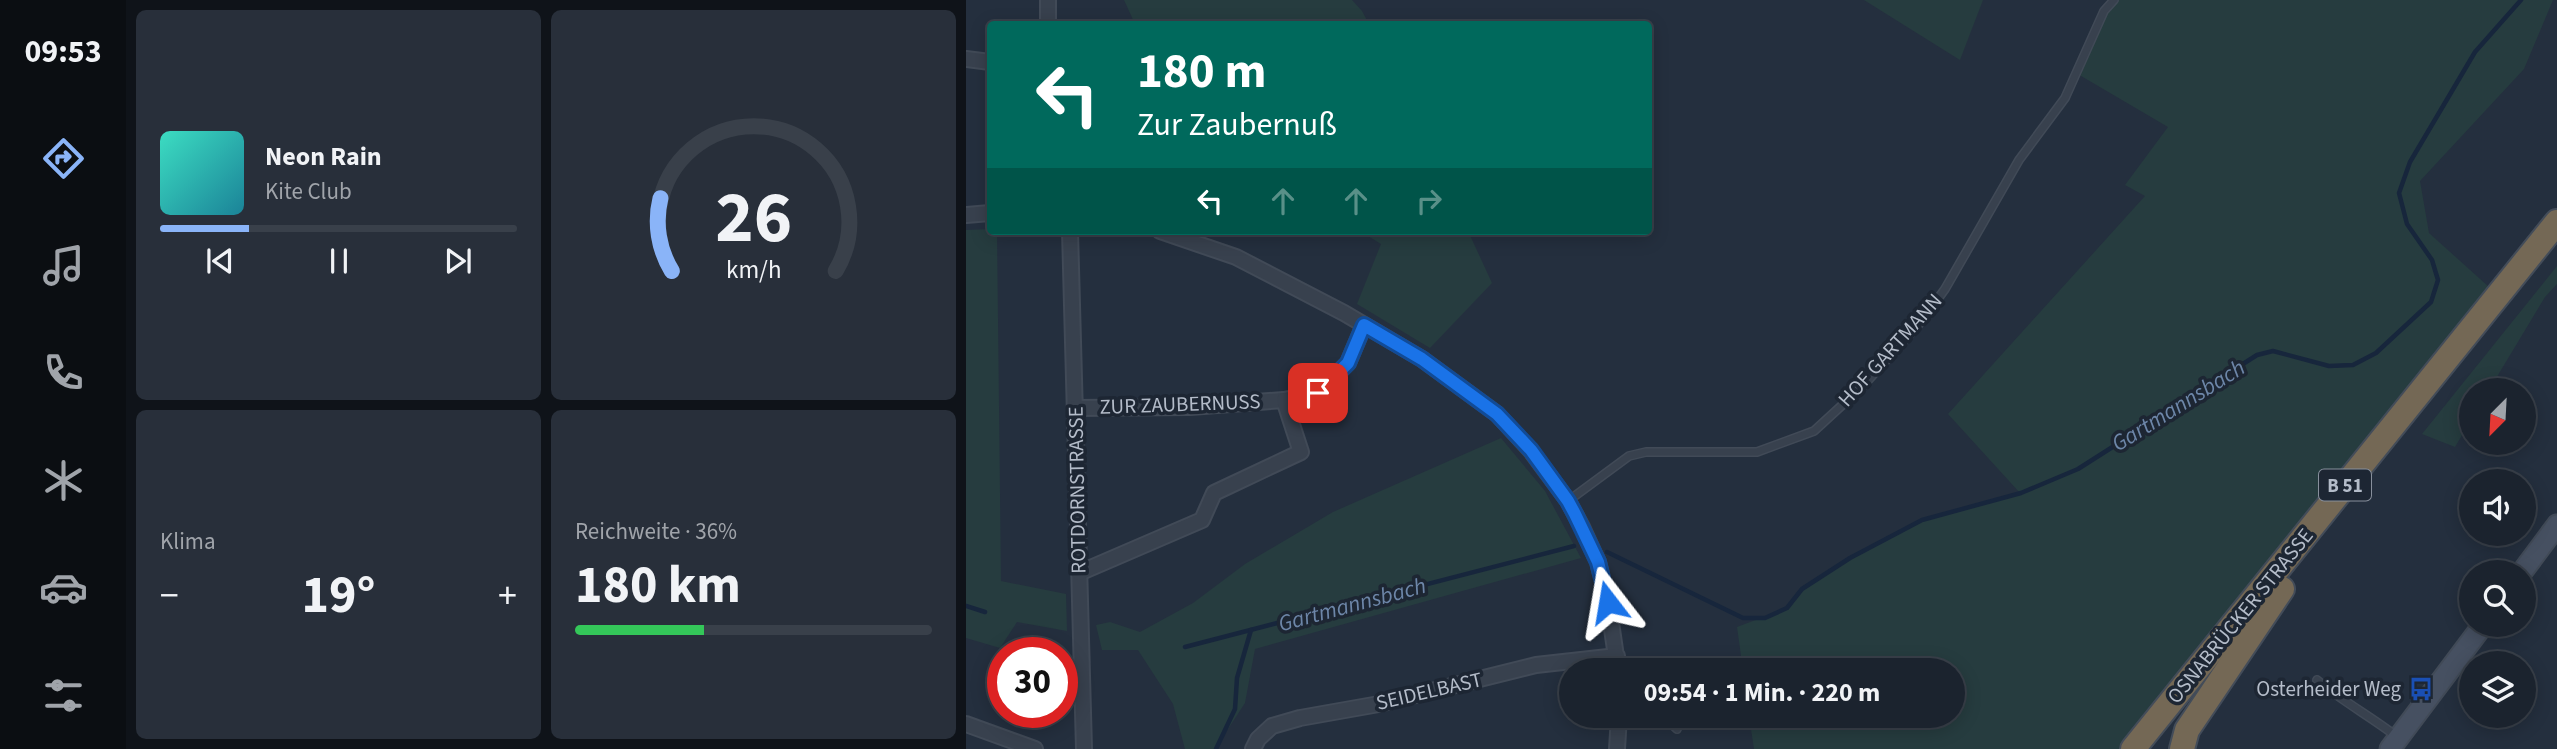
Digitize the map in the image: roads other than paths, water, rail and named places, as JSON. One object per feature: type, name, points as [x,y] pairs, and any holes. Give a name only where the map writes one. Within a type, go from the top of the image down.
[{"type":"highway","name":"OSNABRÜCKER STRASSE","points":[[2133,749],[2557,222]]},
{"type":"highway","name":"OSNABRÜCKER STRASSE","points":[[2155,749],[2557,248]]},
{"type":"highway","points":[[2182,749],[2187,730],[2282,589]]},
{"type":"street","points":[[1048,0],[1048,21]]},
{"type":"street","points":[[966,59],[987,62]]},
{"type":"street","points":[[966,215],[987,213]]},
{"type":"street","name":"ROTDORNSTRASSE","points":[[1070,235],[1084,749]]},
{"type":"street","points":[[1172,235],[1236,257],[1364,325],[1422,359],[1497,414],[1531,450],[1568,501],[1598,562],[1617,658]]},
{"type":"street","name":"ZUR ZAUBERNUSS","points":[[1075,408],[1190,407],[1284,400],[1318,393],[1348,363],[1364,325]]},
{"type":"street","name":"ZUR ZAUBERNUSS","points":[[1079,573],[1202,520],[1214,493],[1301,452],[1284,400]]},
{"type":"street","points":[[2531,560],[2557,526]]},
{"type":"street","points":[[2395,743],[2474,637]]},
{"type":"street","name":"SEIDELBAST","points":[[1253,749],[1258,739],[1272,726],[1300,718],[1379,704],[1536,665],[1559,664]]},
{"type":"street","points":[[966,724],[1035,749]]},
{"type":"street","points":[[1617,749],[1618,728]]},
{"type":"lane","name":"HOF GARTMANN","points":[[1568,501],[1629,456],[1646,452],[1757,452],[1814,431],[1844,404],[1921,322],[1945,289],[2019,160],[2065,98],[2104,11],[2114,0]]},
{"type":"lane","points":[[2317,680],[2343,702],[2356,706],[2395,743]]},
{"type":"waterway","name":"Gartmannsbach","points":[[1607,552],[1743,618],[1765,618],[1787,608],[1802,589],[1850,558],[1922,520],[2021,493],[2078,469],[2257,355],[2273,351],[2329,366],[2353,365],[2376,353],[2431,302],[2438,280],[2432,260],[2407,224],[2399,193],[2410,162],[2475,52],[2521,0]]},
{"type":"waterway","name":"Gartmannsbach","points":[[1185,647],[1574,546]]},
{"type":"waterway","points":[[966,606],[985,612]]},
{"type":"waterway","name":"Gartmannsbach","points":[[1216,749],[1235,709],[1237,678],[1251,630]]},
{"type":"place","name":"Osterheider Weg","points":[[2421,689]]}]
